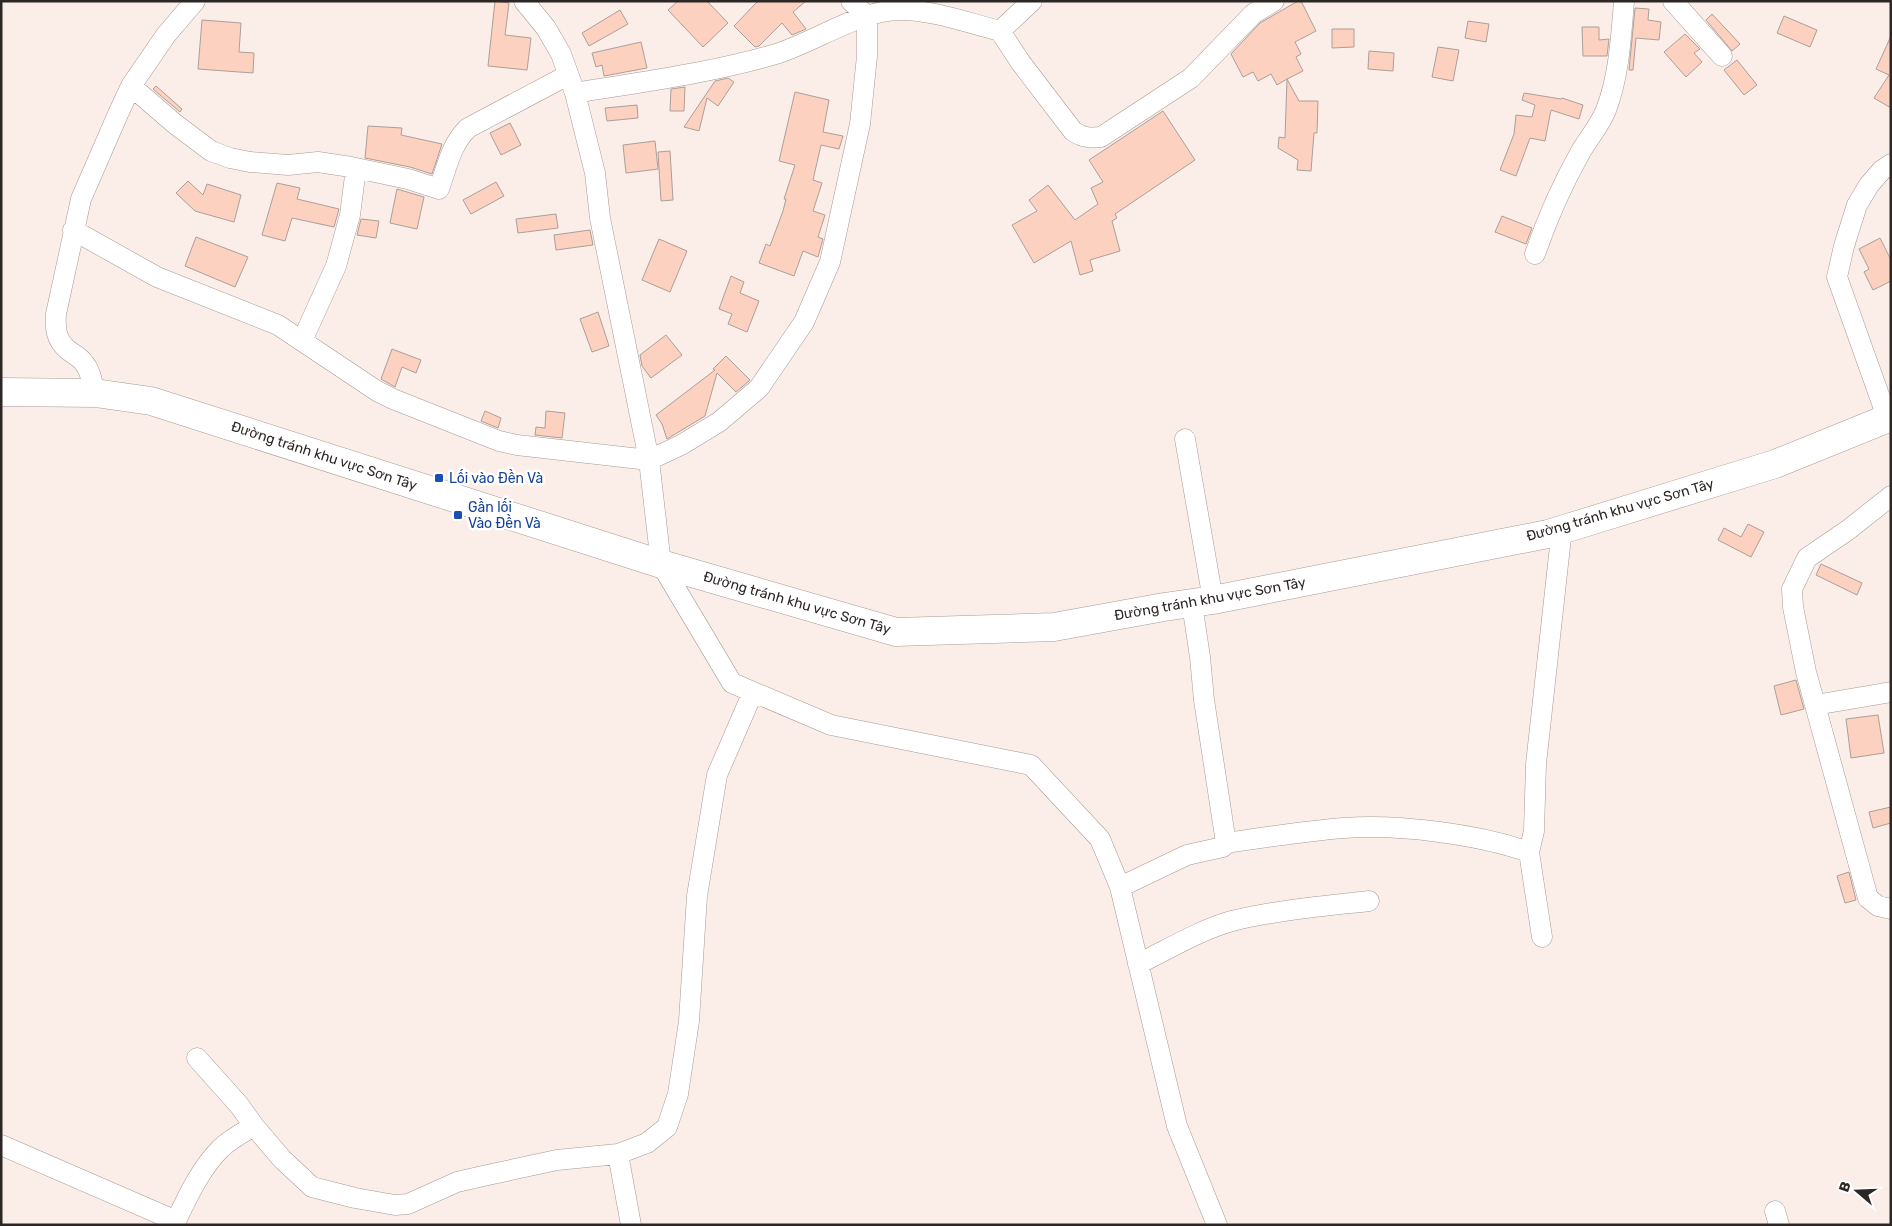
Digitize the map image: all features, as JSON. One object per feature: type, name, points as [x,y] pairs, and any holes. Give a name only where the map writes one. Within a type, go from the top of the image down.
[{"type":"highway","name":"Đường tránh khu vực Sơn Tây","points":[[1,392],[94,393],[151,401],[661,564],[896,632],[1054,627],[1202,602],[1548,534],[1562,528],[1775,464],[1890,419]]},
{"type":"street","points":[[94,393],[89,371],[84,363],[66,349],[55,330],[56,314],[73,230],[81,199],[131,86],[166,35],[195,1]]},
{"type":"street","points":[[524,1],[546,28],[561,54],[575,93],[595,173],[600,218],[648,460],[661,564],[732,683],[831,725],[1031,765],[1100,839],[1120,887],[1177,1126],[1217,1225]]},
{"type":"street","points":[[73,230],[157,276],[278,325],[376,391],[393,399],[499,441],[517,445],[648,460],[680,445],[719,422],[759,388],[804,322],[830,262],[858,133],[867,56],[867,16],[851,1]]},
{"type":"street","points":[[1000,31],[1032,1]]},
{"type":"street","points":[[575,93],[711,70],[777,54],[867,16],[899,10],[923,12],[1000,31],[1021,63],[1073,131],[1081,137],[1102,137],[1191,78],[1253,14],[1274,1]]},
{"type":"street","points":[[1535,254],[1546,220],[1581,152],[1605,112],[1613,90],[1620,48],[1624,1]]},
{"type":"street","points":[[1673,1],[1722,56]]},
{"type":"street","points":[[131,86],[175,124],[211,151],[230,158],[250,162],[288,165],[318,162],[408,179],[439,189],[453,148],[459,136],[468,128],[568,75]]},
{"type":"street","points":[[1890,419],[1883,406],[1837,277],[1844,246],[1857,205],[1869,185],[1882,170],[1891,164]]},
{"type":"street","points":[[302,341],[336,266],[350,215],[356,168]]},
{"type":"street","points":[[1185,439],[1202,602],[1200,657],[1205,709],[1226,843]]},
{"type":"street","points":[[1891,496],[1848,530],[1808,558],[1792,589],[1793,607],[1806,672],[1868,898],[1878,906],[1891,909]]},
{"type":"street","points":[[1542,937],[1529,852],[1534,831],[1536,764],[1562,528]]},
{"type":"street","points":[[197,1058],[239,1105],[282,1159],[312,1187],[355,1198],[408,1204],[457,1182],[557,1160],[618,1154],[647,1143],[667,1127],[678,1094],[689,1021],[697,896],[717,775],[753,692]]},
{"type":"street","points":[[1815,705],[1891,692]]},
{"type":"street","points":[[1120,887],[1187,855],[1223,847],[1226,843],[1346,828],[1398,828],[1488,840],[1529,852]]},
{"type":"street","points":[[1138,964],[1190,938],[1231,922],[1303,908],[1369,901]]},
{"type":"street","points":[[1,1145],[175,1223],[192,1187],[220,1149],[234,1137],[254,1126]]},
{"type":"street","points":[[618,1154],[631,1225]]},
{"type":"building","points":[[495,1],[509,3],[505,35],[531,38],[527,70],[488,66]]},
{"type":"building","points":[[678,1],[707,1],[728,23],[703,47],[668,10]]},
{"type":"building","points":[[758,1],[806,1],[793,12],[806,29],[792,35],[782,23],[759,46],[755,47],[734,26]]},
{"type":"building","points":[[1301,1],[1316,31],[1295,42],[1301,54],[1296,57],[1303,71],[1277,85],[1271,74],[1258,81],[1253,72],[1243,77],[1231,54],[1260,23]]},
{"type":"building","points":[[1635,8],[1649,9],[1648,20],[1661,22],[1659,40],[1636,38],[1633,70],[1629,70]]},
{"type":"building","points":[[620,10],[628,24],[589,46],[582,33]]},
{"type":"building","points":[[1712,14],[1740,44],[1732,51],[1706,20]]},
{"type":"building","points":[[1784,16],[1817,30],[1810,47],[1777,33]]},
{"type":"building","points":[[202,20],[241,23],[239,52],[254,53],[253,73],[198,69]]},
{"type":"building","points":[[1468,21],[1489,24],[1486,42],[1465,38]]},
{"type":"building","points":[[1582,27],[1599,27],[1599,40],[1609,39],[1607,56],[1583,56]]},
{"type":"building","points":[[1332,29],[1354,29],[1354,47],[1332,48]]},
{"type":"building","points":[[1685,34],[1700,49],[1694,53],[1702,62],[1686,77],[1664,52]]},
{"type":"building","points":[[1891,36],[1891,108],[1874,98],[1889,75],[1876,69]]},
{"type":"building","points":[[641,42],[647,68],[604,76],[602,65],[596,67],[592,53]]},
{"type":"building","points":[[1438,47],[1459,50],[1453,81],[1432,77]]},
{"type":"building","points":[[1369,51],[1394,53],[1393,71],[1368,69]]},
{"type":"building","points":[[1737,60],[1757,85],[1744,95],[1724,70]]},
{"type":"building","points":[[728,78],[734,82],[718,106],[707,98],[699,131],[684,127],[715,81]]},
{"type":"building","points":[[1287,79],[1299,101],[1318,101],[1317,133],[1314,133],[1311,171],[1297,170],[1298,160],[1278,148],[1279,137],[1285,138]]},
{"type":"building","points":[[156,86],[182,109],[180,112],[153,89]]},
{"type":"building","points":[[685,87],[684,111],[670,111],[671,89]]},
{"type":"building","points":[[795,92],[829,100],[823,132],[843,136],[839,149],[821,145],[813,180],[822,183],[813,211],[825,215],[818,237],[823,239],[818,257],[803,251],[794,276],[759,263],[766,244],[770,246],[783,211],[786,199],[784,199],[795,165],[779,161]]},
{"type":"building","points":[[1524,93],[1562,98],[1583,105],[1579,119],[1551,110],[1545,141],[1530,138],[1516,176],[1500,170],[1514,134],[1516,115],[1532,117],[1535,105],[1522,100]]},
{"type":"building","points":[[637,105],[638,118],[607,121],[605,108]]},
{"type":"building","points":[[1163,111],[1195,160],[1115,214],[1117,218],[1112,221],[1120,251],[1090,260],[1093,271],[1080,275],[1071,241],[1034,263],[1012,225],[1037,211],[1029,200],[1048,185],[1075,220],[1098,204],[1091,188],[1103,182],[1089,160]]},
{"type":"building","points":[[510,123],[521,145],[501,155],[490,133]]},
{"type":"building","points":[[368,126],[402,128],[401,135],[442,144],[432,174],[410,167],[365,158]]},
{"type":"building","points":[[655,141],[658,169],[626,173],[623,145]]},
{"type":"building","points":[[670,151],[673,200],[661,201],[658,152]]},
{"type":"building","points":[[188,181],[203,195],[207,184],[241,195],[234,222],[195,211],[176,193]]},
{"type":"building","points":[[496,182],[504,196],[471,214],[463,200]]},
{"type":"building","points":[[277,183],[300,188],[297,199],[339,209],[334,227],[292,218],[285,241],[262,235]]},
{"type":"building","points":[[397,189],[424,197],[417,229],[390,223]]},
{"type":"building","points":[[556,214],[558,228],[518,233],[516,219]]},
{"type":"building","points":[[1502,216],[1532,228],[1526,244],[1495,232]]},
{"type":"building","points":[[361,219],[379,221],[376,238],[357,235]]},
{"type":"building","points":[[590,230],[593,245],[556,250],[554,235]]},
{"type":"building","points":[[196,237],[248,257],[235,287],[185,266]]},
{"type":"building","points":[[1880,238],[1891,260],[1891,281],[1873,290],[1864,272],[1869,269],[1859,249]]},
{"type":"building","points":[[659,239],[687,251],[670,292],[642,280]]},
{"type":"building","points":[[731,276],[744,282],[740,293],[759,301],[747,332],[728,324],[732,314],[719,309]]},
{"type":"building","points":[[598,312],[609,346],[592,352],[580,319]]},
{"type":"building","points":[[666,335],[682,355],[651,378],[642,366],[640,355]]},
{"type":"building","points":[[392,349],[421,360],[416,373],[402,367],[395,387],[381,379]]},
{"type":"building","points":[[726,356],[750,380],[736,392],[717,373],[705,416],[667,439],[662,424],[656,415],[715,370],[713,369]]},
{"type":"building","points":[[485,411],[501,418],[498,428],[481,421]]},
{"type":"building","points":[[546,411],[565,413],[562,438],[535,435],[536,427],[545,428]]},
{"type":"building","points":[[1748,524],[1764,532],[1751,557],[1718,540],[1724,528],[1741,537]]},
{"type":"building","points":[[1821,564],[1862,583],[1857,595],[1816,575]]},
{"type":"building","points":[[1796,680],[1804,709],[1781,715],[1774,686]]},
{"type":"building","points":[[1878,715],[1884,753],[1851,758],[1846,719]]},
{"type":"building","points":[[1891,807],[1891,823],[1873,828],[1869,812]]},
{"type":"building","points":[[1849,872],[1856,900],[1845,903],[1837,876]]},
{"type":"place","name":"Lối vào Đền Và","points":[[439,478]]},
{"type":"place","name":"Gần lối Vào Đền Và","points":[[458,515]]}]
